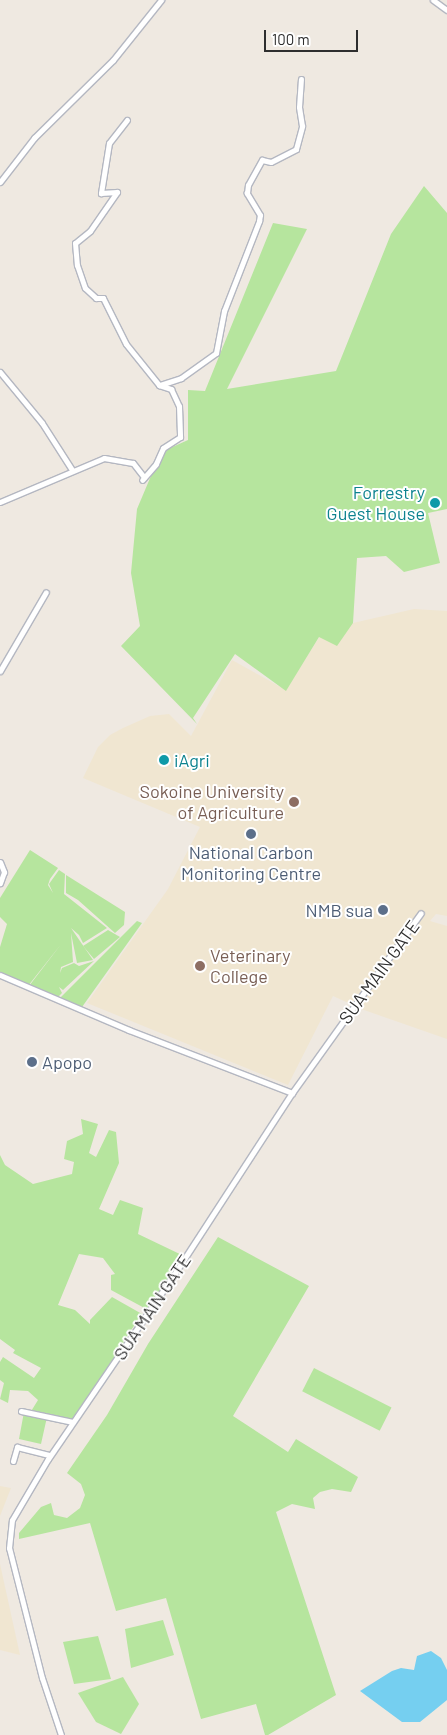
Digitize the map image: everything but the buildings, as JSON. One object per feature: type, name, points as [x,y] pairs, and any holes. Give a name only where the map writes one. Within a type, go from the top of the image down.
[{"type":"street","points":[[0,182],[34,138],[113,60],[160,0]]},
{"type":"street","points":[[433,0],[447,10]]},
{"type":"street","points":[[444,0],[447,10]]},
{"type":"street","points":[[159,385],[181,378],[216,353],[224,312],[259,221],[260,215],[247,193],[248,185],[262,160],[271,162],[296,149],[302,126],[298,108],[301,79]]},
{"type":"street","points":[[0,502],[104,458],[133,464],[143,478],[156,464],[163,448],[180,437],[179,406],[171,390],[159,385],[126,344],[103,298],[96,298],[85,288],[77,265],[75,243],[90,231],[118,192],[101,193],[109,144],[127,120]]},
{"type":"street","points":[[0,372],[42,423],[72,470]]},
{"type":"street","points":[[0,670],[46,592]]},
{"type":"street","points":[[0,862],[4,872],[0,883]]},
{"type":"street","name":"SUA MAIN GATE","points":[[62,1735],[42,1678],[8,1548],[9,1531],[17,1509],[50,1455],[174,1276],[292,1093],[401,937],[422,913]]},
{"type":"street","points":[[0,975],[129,1030],[292,1093]]},
{"type":"street","points":[[21,1411],[73,1422]]},
{"type":"street","points":[[13,1461],[16,1447],[50,1455]]},
{"type":"shaded area","name":"Sokoine University of Agriculture","points":[[414,609],[447,611],[447,916],[436,914],[430,921],[447,926],[447,1039],[364,1010],[333,996],[288,1085],[87,1003],[168,889],[200,827],[83,778],[98,747],[110,735],[150,716],[169,714],[191,736],[232,660],[286,690],[320,636],[337,645],[353,623]]},
{"type":"shaded area","points":[[0,1486],[11,1488],[0,1516]]},
{"type":"shaded area","points":[[0,1564],[20,1655],[0,1650]]},
{"type":"green space","points":[[424,186],[447,213],[447,509],[428,513],[440,563],[404,572],[386,556],[357,558],[353,623],[337,646],[319,637],[286,691],[235,654],[193,718],[197,724],[121,646],[140,626],[131,573],[137,509],[156,464],[168,449],[188,440],[188,390],[205,391],[273,223],[307,229],[227,389],[336,371],[391,234]]},
{"type":"green space","points":[[30,850],[58,868],[48,885],[53,893],[49,884],[59,870],[65,874],[64,894],[107,928],[83,943],[79,935],[71,928],[93,960],[77,963],[71,933],[73,962],[61,967],[60,973],[62,968],[74,963],[79,966],[94,961],[63,990],[59,987],[62,993],[57,998],[29,986],[62,943],[28,986],[0,972],[0,947],[7,924],[0,917],[0,898]]},
{"type":"green space","points":[[66,875],[125,912],[124,925],[115,933],[78,900],[66,893]]},
{"type":"green space","points":[[137,921],[142,923],[82,1007],[59,999]]},
{"type":"green space","points":[[108,930],[120,937],[94,959],[83,946]]},
{"type":"green space","points":[[81,1119],[98,1124],[89,1153],[96,1157],[109,1130],[116,1132],[119,1163],[99,1209],[113,1215],[120,1200],[143,1208],[138,1234],[186,1257],[150,1311],[111,1290],[111,1275],[115,1274],[103,1258],[79,1254],[58,1305],[75,1310],[90,1324],[90,1320],[112,1297],[142,1314],[123,1342],[127,1344],[72,1419],[40,1414],[47,1417],[41,1444],[19,1439],[24,1412],[30,1413],[38,1400],[28,1391],[10,1390],[8,1403],[0,1399],[4,1383],[0,1380],[0,1362],[3,1357],[34,1378],[41,1368],[13,1353],[15,1350],[0,1339],[0,1155],[5,1165],[33,1184],[72,1174],[74,1162],[64,1159],[67,1141],[83,1134]]},
{"type":"green space","points":[[218,1237],[309,1286],[233,1416],[288,1452],[296,1439],[358,1477],[351,1492],[332,1489],[320,1492],[313,1498],[315,1509],[292,1504],[276,1512],[336,1695],[268,1735],[265,1735],[256,1704],[201,1719],[166,1598],[116,1611],[90,1523],[19,1539],[19,1533],[41,1507],[51,1503],[54,1515],[67,1518],[80,1508],[85,1495],[81,1484],[67,1473],[107,1415],[148,1344]]},
{"type":"green space","points":[[314,1368],[392,1407],[380,1431],[302,1391]]},
{"type":"green space","points":[[163,1620],[174,1655],[131,1668],[125,1629]]},
{"type":"green space","points":[[98,1636],[111,1679],[74,1684],[63,1642]]},
{"type":"green space","points":[[123,1677],[139,1704],[121,1734],[96,1722],[78,1693]]},
{"type":"water","points":[[431,1651],[441,1658],[447,1670],[447,1700],[420,1722],[402,1722],[360,1691],[392,1671],[401,1668],[414,1670],[417,1656]]},
{"type":"place","name":"Forrestry Guest House","points":[[435,503]]},
{"type":"place","name":"iAgri","points":[[164,760]]},
{"type":"place","name":"Sokoine University of Agriculture","points":[[294,802]]},
{"type":"place","name":"National Carbon Monitoring Centre","points":[[251,834]]},
{"type":"place","name":"NMB sua","points":[[383,910]]},
{"type":"place","name":"Veterinary College","points":[[200,966]]},
{"type":"place","name":"Apopo","points":[[32,1062]]}]
